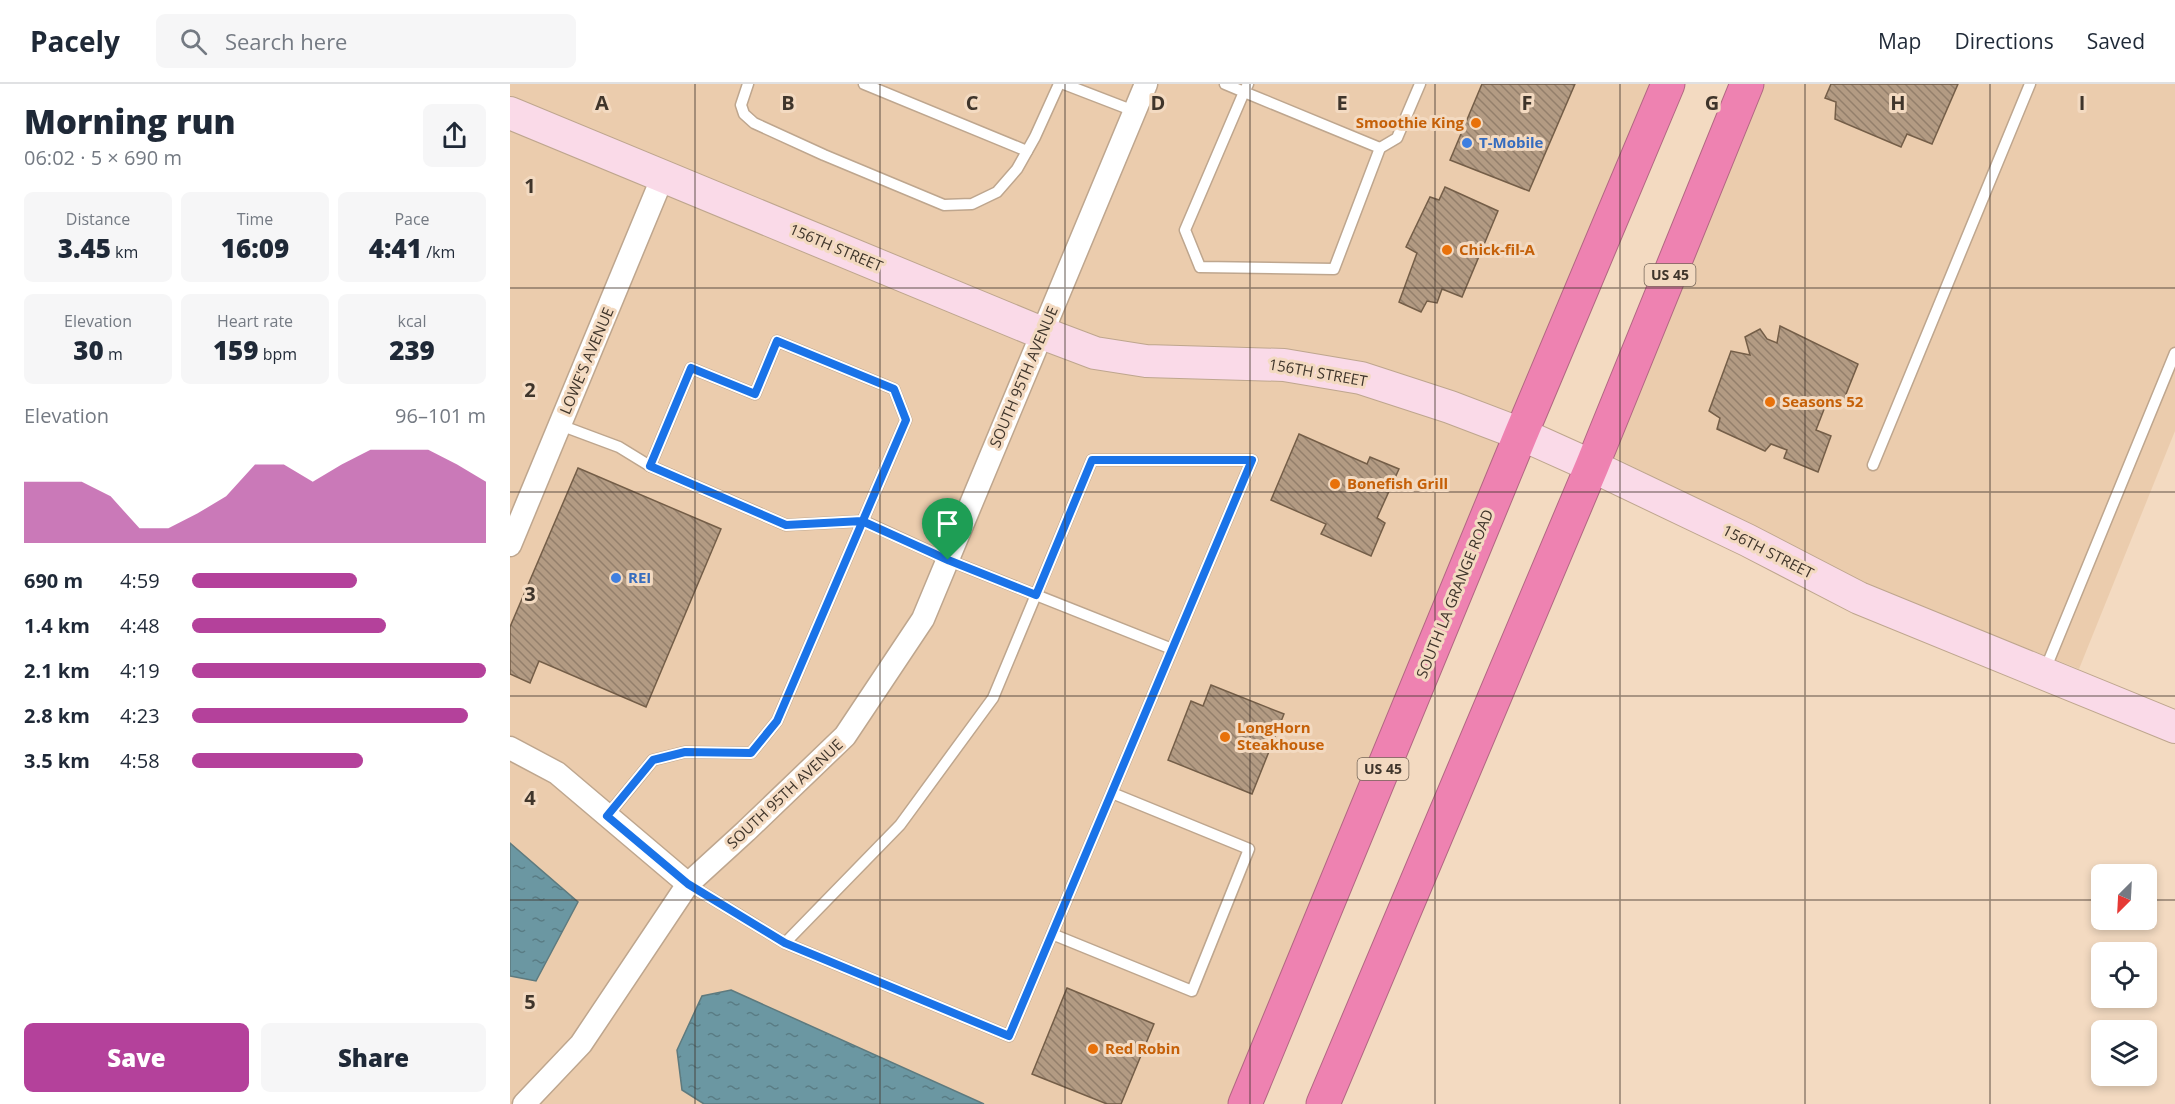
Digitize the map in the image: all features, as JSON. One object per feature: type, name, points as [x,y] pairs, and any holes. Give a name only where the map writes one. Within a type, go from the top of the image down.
[{"type":"highway","name":"SOUTH LA GRANGE ROAD","points":[[1245,1104],[1668,84]]},
{"type":"highway","name":"US 45","points":[[1323,1104],[1592,466],[1747,84]]},
{"type":"street","name":"SOUTH 95TH AVENUE","points":[[524,1104],[581,1044],[688,884],[845,736],[924,619],[1146,84]]},
{"type":"street","name":"156TH STREET","points":[[510,113],[1095,353],[1146,361],[1284,365],[1360,378],[1450,407],[1521,434],[1592,466],[1747,540],[1859,598],[2175,727]]},
{"type":"street","name":"LOWE'S AVENUE","points":[[510,545],[663,176]]},
{"type":"street","points":[[510,748],[557,773],[688,884]]},
{"type":"lane","points":[[748,84],[741,105],[744,114],[753,123],[944,205],[972,204],[997,192],[1017,169],[1059,84]]},
{"type":"lane","points":[[864,84],[1027,151]]},
{"type":"lane","points":[[1064,84],[1134,111]]},
{"type":"lane","points":[[1225,84],[1246,88],[1380,148]]},
{"type":"lane","points":[[1246,88],[1185,230],[1200,267],[1334,269],[1380,148],[1397,138],[1420,84]]},
{"type":"lane","points":[[1873,465],[2030,84]]},
{"type":"lane","points":[[607,816],[653,760],[685,752],[751,753],[777,721],[906,420],[894,389],[777,341],[755,394],[691,368],[650,466]]},
{"type":"lane","points":[[2044,673],[2175,353]]},
{"type":"lane","points":[[560,425],[619,447],[650,466],[786,525],[862,521],[948,560],[1172,649]]},
{"type":"lane","points":[[688,884],[785,943],[1009,1036],[1252,460],[1092,460],[993,698],[900,825],[785,943]]},
{"type":"lane","points":[[1052,934],[1192,991],[1250,849],[1112,793]]},
{"type":"shaded area","points":[[510,84],[1661,84],[1235,1104],[510,1104]]},
{"type":"shaded area","points":[[1762,84],[2175,84],[2175,431],[2079,669],[1859,582],[1614,457]]},
{"type":"water","points":[[510,843],[578,902],[536,981],[510,976]]},
{"type":"water","points":[[731,990],[984,1104],[704,1104],[682,1090],[677,1050],[702,996]]},
{"type":"building","points":[[1482,84],[1575,84],[1529,191],[1450,160]]},
{"type":"building","points":[[1831,84],[1958,84],[1932,144],[1907,134],[1901,147],[1835,119],[1836,102],[1825,98]]},
{"type":"building","name":"Chick-fil-A","points":[[1445,187],[1498,211],[1462,297],[1442,289],[1437,303],[1427,301],[1421,312],[1399,302],[1417,253],[1406,247],[1430,197],[1439,200]]},
{"type":"building","name":"Seasons 52","points":[[1780,326],[1858,364],[1842,404],[1828,399],[1816,430],[1831,436],[1818,472],[1784,458],[1787,450],[1771,444],[1765,451],[1717,429],[1720,418],[1709,411],[1731,351],[1750,355],[1745,337],[1760,329],[1767,339],[1777,343]]},
{"type":"building","name":"Bonefish Grill","points":[[1299,434],[1367,464],[1370,457],[1399,469],[1377,518],[1385,523],[1371,556],[1321,534],[1326,524],[1271,500]]},
{"type":"building","name":"REI","points":[[578,468],[721,529],[646,707],[539,661],[530,683],[510,674],[510,627]]},
{"type":"building","name":"LongHorn Steakhouse","points":[[1211,685],[1284,714],[1252,794],[1168,760],[1191,701],[1203,706]]},
{"type":"building","name":"Red Robin","points":[[1067,988],[1154,1024],[1121,1104],[1107,1104],[1032,1074]]},
{"type":"place","name":"Smoothie King","points":[[1476,123]]},
{"type":"place","name":"T-Mobile","points":[[1467,143]]},
{"type":"place","name":"Chick-fil-A","points":[[1447,250]]},
{"type":"place","name":"Seasons 52","points":[[1770,402]]},
{"type":"place","name":"Bonefish Grill","points":[[1335,484]]},
{"type":"place","name":"REI","points":[[616,578]]},
{"type":"place","name":"LongHorn Steakhouse","points":[[1225,737]]},
{"type":"place","name":"Red Robin","points":[[1093,1049]]},
{"type":"route","points":[[948,560],[862,521],[786,525],[650,466],[691,368],[755,394],[777,341],[894,389],[906,420],[862,521],[777,721],[751,753],[685,752],[653,760],[607,816],[688,884],[785,943],[1009,1036],[1252,460],[1092,460],[1036,595],[948,560]]}]
